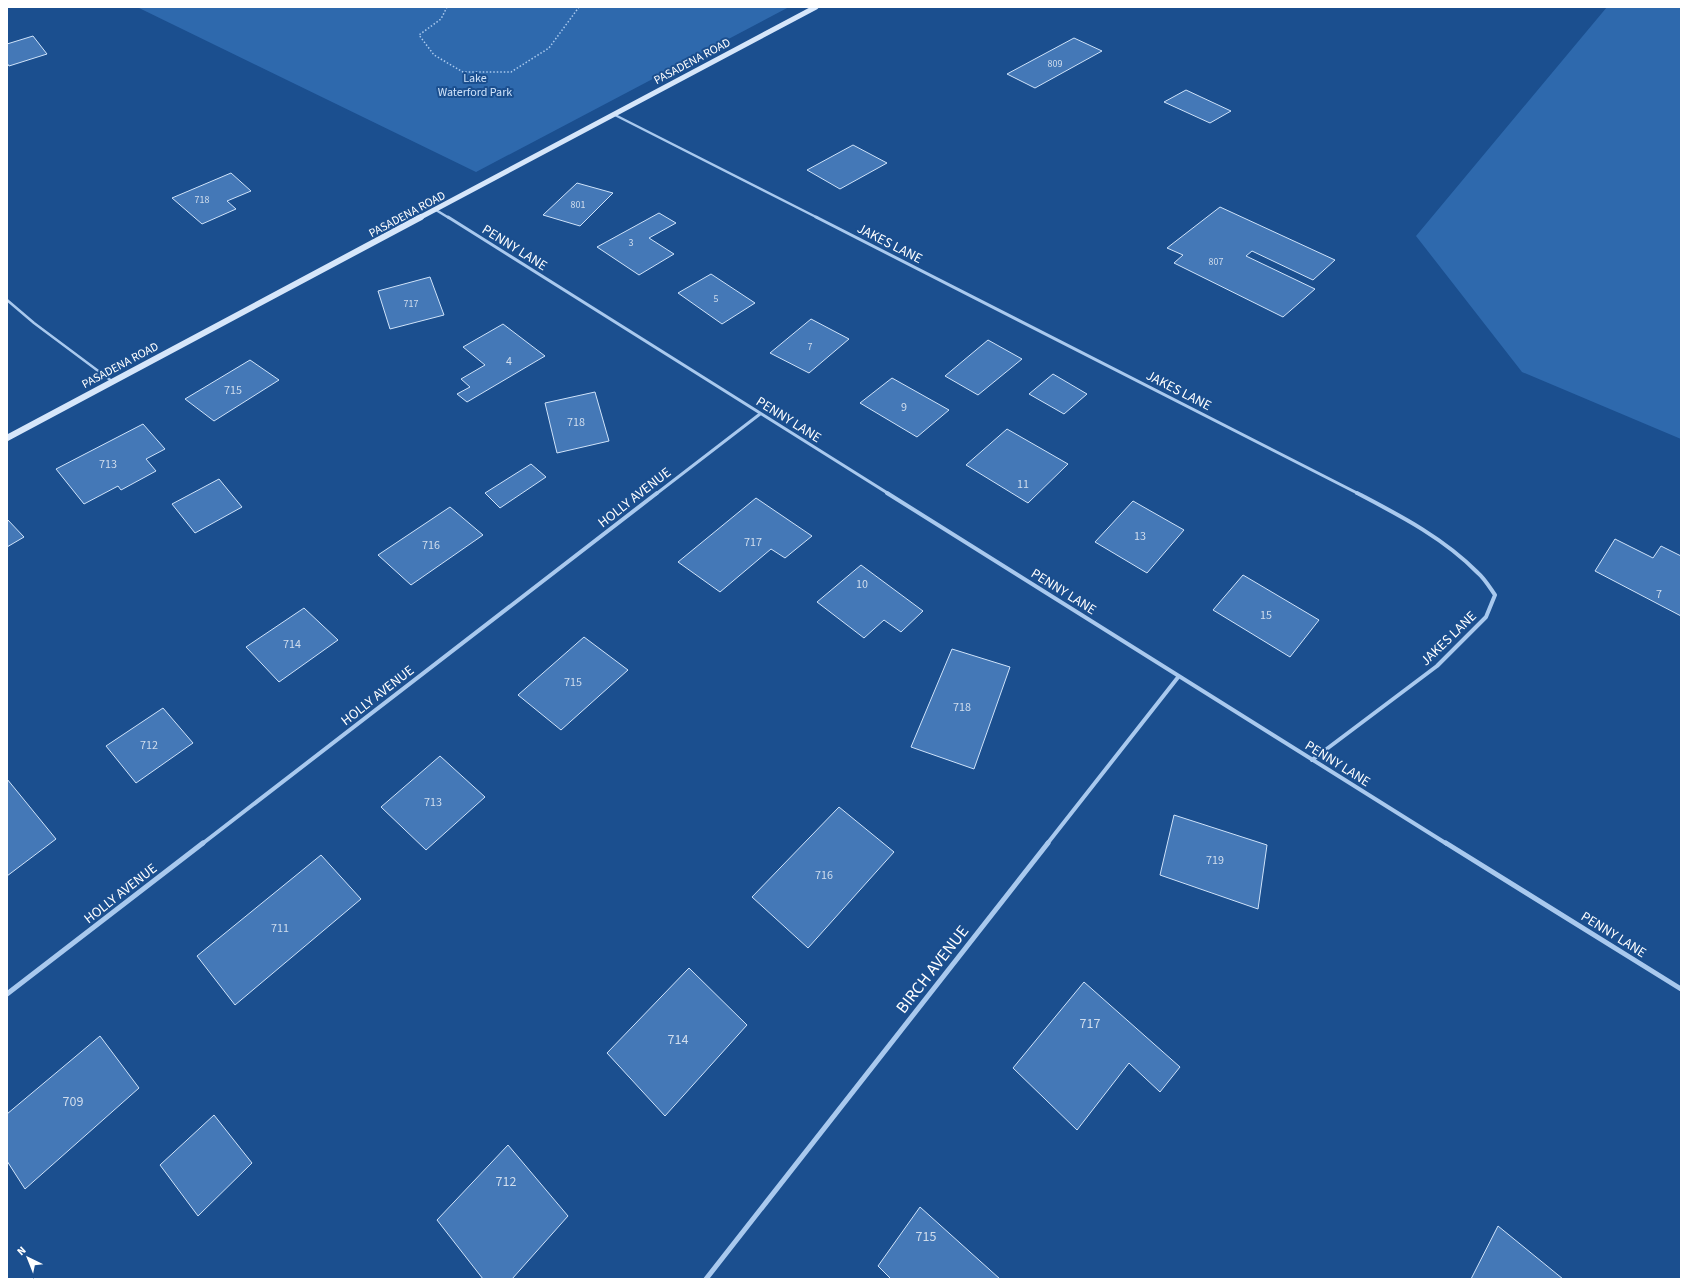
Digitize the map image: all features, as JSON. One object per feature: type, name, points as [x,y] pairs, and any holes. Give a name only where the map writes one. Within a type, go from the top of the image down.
[{"type":"main road","name":"PASADENA ROAD","points":[[7,438],[816,7]]},
{"type":"street","name":"JAKES LANE","points":[[615,115],[1399,515],[1445,545],[1479,573],[1495,595],[1486,617],[1437,666],[1312,760]]},
{"type":"street","name":"PENNY LANE","points":[[436,210],[1312,760],[1681,989]]},
{"type":"street","name":"HOLLY AVENUE","points":[[7,994],[760,414]]},
{"type":"street","name":"BIRCH AVENUE","points":[[706,1279],[1179,676]]},
{"type":"lane","points":[[7,300],[34,323],[112,382]]},
{"type":"path","points":[[447,7],[441,19],[419,35],[434,55],[463,72],[511,72],[548,48],[578,7]]},
{"type":"green space","name":"Lake Waterford Park","points":[[137,7],[789,7],[476,172]]},
{"type":"green space","points":[[1607,7],[1681,7],[1681,439],[1522,372],[1416,236]]},
{"type":"building","points":[[33,36],[47,54],[9,66],[7,63],[7,44]]},
{"type":"building","points":[[1074,38],[1102,51],[1035,88],[1007,74]]},
{"type":"building","points":[[1186,90],[1231,111],[1210,123],[1164,102]]},
{"type":"building","points":[[853,145],[887,163],[840,189],[807,170]]},
{"type":"building","points":[[231,173],[251,191],[227,201],[236,209],[202,224],[172,198]]},
{"type":"building","points":[[577,183],[613,193],[580,226],[543,215]]},
{"type":"building","points":[[1220,207],[1335,260],[1313,280],[1252,251],[1246,256],[1315,289],[1283,317],[1174,263],[1183,255],[1167,248]]},
{"type":"building","points":[[659,213],[676,223],[649,238],[674,254],[639,275],[597,247]]},
{"type":"building","points":[[711,274],[755,303],[722,324],[678,293]]},
{"type":"building","points":[[430,277],[444,315],[390,329],[378,291]]},
{"type":"building","points":[[811,319],[849,339],[809,373],[770,353]]},
{"type":"building","points":[[503,324],[545,356],[467,402],[457,394],[470,387],[461,379],[485,365],[463,347]]},
{"type":"building","points":[[988,340],[1022,359],[978,395],[945,376]]},
{"type":"building","points":[[250,360],[279,380],[214,421],[185,399]]},
{"type":"building","points":[[1053,374],[1087,394],[1064,414],[1029,394]]},
{"type":"building","points":[[892,378],[949,410],[917,437],[860,403]]},
{"type":"building","points":[[595,392],[609,441],[557,453],[545,403]]},
{"type":"building","points":[[143,424],[165,449],[146,459],[156,471],[121,490],[118,486],[84,504],[56,469]]},
{"type":"building","points":[[1007,429],[1068,464],[1028,503],[966,465]]},
{"type":"building","points":[[531,464],[546,477],[500,508],[485,493]]},
{"type":"building","points":[[219,479],[242,507],[195,533],[172,504]]},
{"type":"building","points":[[756,498],[812,536],[785,558],[771,549],[720,592],[678,562]]},
{"type":"building","points":[[1133,501],[1184,530],[1147,573],[1095,542]]},
{"type":"building","points":[[450,507],[483,535],[411,585],[378,555]]},
{"type":"building","points":[[7,519],[24,537],[7,547]]},
{"type":"building","points":[[1615,539],[1653,558],[1661,546],[1681,556],[1681,616],[1595,571]]},
{"type":"building","points":[[861,565],[923,611],[901,632],[884,620],[864,638],[817,602]]},
{"type":"building","points":[[1243,575],[1319,620],[1290,657],[1213,610]]},
{"type":"building","points":[[304,608],[338,640],[279,682],[246,647]]},
{"type":"building","points":[[584,637],[628,670],[561,730],[518,695]]},
{"type":"building","points":[[952,649],[1010,667],[974,769],[911,747]]},
{"type":"building","points":[[163,708],[193,743],[136,783],[106,746]]},
{"type":"building","points":[[440,756],[485,797],[426,850],[381,807]]},
{"type":"building","points":[[7,779],[56,839],[7,876]]},
{"type":"building","points":[[839,807],[894,852],[808,948],[752,897]]},
{"type":"building","points":[[1174,815],[1267,845],[1258,909],[1160,875]]},
{"type":"building","points":[[321,855],[361,899],[235,1005],[197,956]]},
{"type":"building","points":[[689,968],[747,1025],[665,1116],[607,1053]]},
{"type":"building","points":[[1084,982],[1180,1067],[1160,1092],[1129,1063],[1077,1130],[1013,1068]]},
{"type":"building","points":[[100,1036],[139,1088],[25,1189],[7,1161],[7,1114]]},
{"type":"building","points":[[214,1115],[252,1163],[198,1216],[160,1165]]},
{"type":"building","points":[[508,1145],[568,1216],[512,1279],[483,1279],[437,1220]]},
{"type":"building","points":[[920,1207],[1000,1279],[891,1279],[878,1266]]},
{"type":"building","points":[[1498,1226],[1563,1279],[1471,1279]]}]
